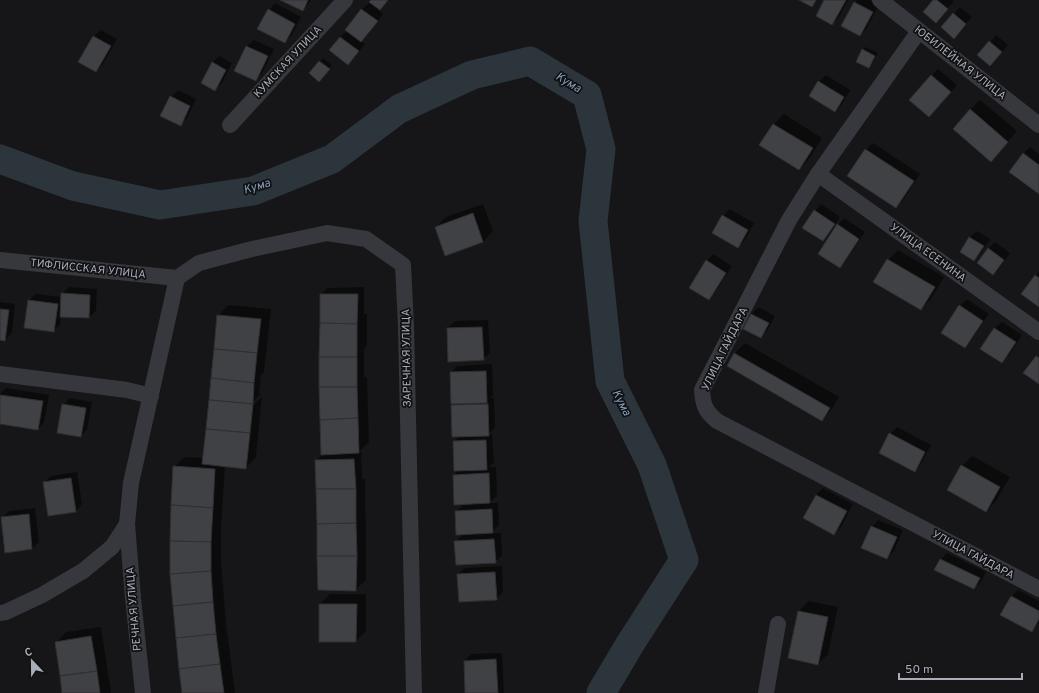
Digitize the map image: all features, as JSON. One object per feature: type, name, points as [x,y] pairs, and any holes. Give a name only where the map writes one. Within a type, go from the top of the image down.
[{"type":"street","name":"КУМСКАЯ УЛИЦА","points":[[230,125],[345,0]]},
{"type":"street","name":"ЮБИЛЕЙНАЯ УЛИЦА","points":[[880,0],[1039,126]]},
{"type":"street","name":"УЛИЦА ГАЙДАРА","points":[[919,31],[818,174],[789,220],[702,390],[702,400],[708,413],[717,421],[1039,589]]},
{"type":"street","name":"УЛИЦА ЕСЕНИНА","points":[[818,174],[1039,332]]},
{"type":"street","name":"ЗАРЕЧНАЯ УЛИЦА","points":[[177,278],[199,263],[252,249],[327,233],[366,239],[403,265],[407,342],[414,693]]},
{"type":"street","name":"ТИФЛИССКАЯ УЛИЦА","points":[[0,260],[177,278]]},
{"type":"street","name":"РЕЧНАЯ УЛИЦА","points":[[143,693],[127,524],[131,483],[177,278]]},
{"type":"street","points":[[0,374],[127,390],[151,396]]},
{"type":"street","name":"РЕЧНАЯ УЛИЦА","points":[[0,613],[6,612],[42,595],[83,571],[112,547],[127,524]]},
{"type":"street","points":[[766,693],[778,624]]},
{"type":"building","points":[[280,0],[308,0],[303,11]]},
{"type":"building","points":[[371,0],[388,0],[380,10],[369,2]]},
{"type":"building","points":[[799,0],[816,0],[812,7]]},
{"type":"building","points":[[824,0],[846,0],[832,25],[816,16]]},
{"type":"building","points":[[933,0],[937,0],[948,9],[936,23],[923,12]]},
{"type":"building","points":[[854,2],[873,12],[860,36],[841,26]]},
{"type":"building","points":[[268,9],[295,24],[285,43],[257,29]]},
{"type":"building","points":[[361,9],[378,21],[361,42],[345,30]]},
{"type":"building","points":[[953,13],[966,24],[954,39],[941,27]]},
{"type":"building","points":[[93,36],[111,46],[96,72],[78,62]]},
{"type":"building","points":[[340,37],[359,51],[348,65],[329,50]]},
{"type":"building","points":[[989,41],[1002,52],[990,66],[977,55]]},
{"type":"building","points":[[246,46],[268,56],[256,81],[234,71]]},
{"type":"building","points":[[862,49],[875,56],[869,68],[856,62]]},
{"type":"building","points":[[319,61],[330,69],[319,82],[309,73]]},
{"type":"building","points":[[212,62],[226,70],[215,91],[201,83]]},
{"type":"building","points":[[931,75],[951,92],[929,117],[909,100]]},
{"type":"building","points":[[818,81],[844,97],[835,112],[809,96]]},
{"type":"building","points":[[170,96],[190,106],[181,126],[160,116]]},
{"type":"building","points":[[970,109],[1008,142],[991,162],[953,129]]},
{"type":"building","points":[[773,124],[813,148],[799,170],[759,145]]},
{"type":"building","points":[[865,149],[914,181],[896,208],[847,176]]},
{"type":"building","points":[[1023,153],[1039,165],[1039,194],[1009,172]]},
{"type":"building","points":[[814,210],[835,224],[823,241],[802,228]]},
{"type":"building","points":[[473,213],[483,242],[445,256],[435,227]]},
{"type":"building","points":[[722,215],[748,230],[738,248],[712,233]]},
{"type":"building","points":[[837,224],[859,239],[840,268],[818,254]]},
{"type":"building","points":[[969,237],[984,246],[974,261],[960,252]]},
{"type":"building","points":[[988,248],[1004,260],[993,275],[977,263]]},
{"type":"building","points":[[887,259],[935,287],[921,310],[873,282]]},
{"type":"building","points":[[706,260],[726,273],[709,300],[689,288]]},
{"type":"building","points":[[1035,275],[1039,278],[1039,307],[1021,294]]},
{"type":"building","points":[[61,293],[90,295],[89,318],[60,317]]},
{"type":"building","points":[[320,294],[358,294],[357,324],[320,323]]},
{"type":"building","points":[[28,300],[58,304],[54,332],[24,328]]},
{"type":"building","points":[[959,305],[983,321],[965,348],[941,333]]},
{"type":"building","points":[[0,309],[9,310],[5,341],[0,340]]},
{"type":"building","points":[[751,314],[769,323],[761,338],[743,329]]},
{"type":"building","points":[[217,315],[261,319],[257,353],[214,349]]},
{"type":"building","points":[[320,323],[357,324],[357,357],[319,357]]},
{"type":"building","points":[[482,327],[484,360],[448,362],[447,328]]},
{"type":"building","points":[[994,328],[1016,342],[1002,363],[980,349]]},
{"type":"building","points":[[214,349],[257,353],[254,383],[211,378]]},
{"type":"building","points":[[734,353],[830,408],[822,421],[727,366]]},
{"type":"building","points":[[1036,356],[1039,358],[1039,384],[1023,373]]},
{"type":"building","points":[[319,357],[357,357],[357,387],[319,387]]},
{"type":"building","points":[[486,371],[487,403],[451,404],[450,372]]},
{"type":"building","points":[[211,378],[254,383],[253,404],[209,400]]},
{"type":"building","points":[[319,387],[357,387],[358,418],[320,420]]},
{"type":"building","points":[[0,395],[43,401],[38,430],[0,424]]},
{"type":"building","points":[[209,400],[253,404],[250,433],[206,429]]},
{"type":"building","points":[[62,404],[86,408],[81,437],[57,433]]},
{"type":"building","points":[[488,404],[489,436],[452,437],[451,405]]},
{"type":"building","points":[[358,418],[359,453],[321,455],[320,420]]},
{"type":"building","points":[[206,429],[250,433],[246,469],[202,464]]},
{"type":"building","points":[[889,433],[925,452],[915,472],[879,453]]},
{"type":"building","points":[[486,440],[487,470],[454,471],[453,441]]},
{"type":"building","points":[[354,459],[356,489],[316,489],[315,460]]},
{"type":"building","points":[[961,465],[1000,487],[986,512],[947,490]]},
{"type":"building","points":[[173,466],[215,469],[213,508],[171,505]]},
{"type":"building","points":[[489,473],[490,503],[454,505],[453,475]]},
{"type":"building","points":[[71,478],[76,512],[48,516],[43,482]]},
{"type":"building","points":[[316,489],[356,489],[356,523],[317,524]]},
{"type":"building","points":[[816,495],[847,511],[834,535],[803,518]]},
{"type":"building","points":[[171,505],[213,508],[211,542],[170,541]]},
{"type":"building","points":[[492,509],[493,533],[456,535],[455,511]]},
{"type":"building","points":[[29,514],[32,549],[5,553],[1,517]]},
{"type":"building","points":[[356,523],[357,556],[317,556],[317,524]]},
{"type":"building","points":[[871,526],[897,537],[887,559],[861,548]]},
{"type":"building","points":[[494,539],[496,563],[456,565],[454,541]]},
{"type":"building","points":[[170,541],[211,542],[211,571],[170,574]]},
{"type":"building","points":[[317,556],[357,556],[356,591],[318,590]]},
{"type":"building","points":[[940,559],[980,578],[974,589],[934,570]]},
{"type":"building","points":[[211,571],[213,602],[173,606],[170,574]]},
{"type":"building","points":[[495,572],[497,600],[459,602],[457,574]]},
{"type":"building","points":[[1011,596],[1039,611],[1039,619],[1032,632],[1000,615]]},
{"type":"building","points":[[213,602],[216,634],[176,638],[173,606]]},
{"type":"building","points":[[319,604],[357,604],[356,642],[319,642]]},
{"type":"building","points":[[798,611],[828,617],[818,665],[788,658]]},
{"type":"building","points":[[216,634],[220,664],[179,669],[176,638]]},
{"type":"building","points":[[91,636],[97,671],[60,676],[55,642]]},
{"type":"building","points":[[496,659],[498,693],[465,693],[464,661]]},
{"type":"building","points":[[220,664],[224,693],[182,693],[179,669]]},
{"type":"building","points":[[97,671],[100,693],[62,693],[60,676]]},
{"type":"waterway","name":"Кума","points":[[0,159],[73,186],[160,205],[253,191],[332,159],[399,109],[472,75],[530,61],[587,95],[601,149],[593,221],[610,381],[652,465],[684,560],[630,644],[601,693]]}]
